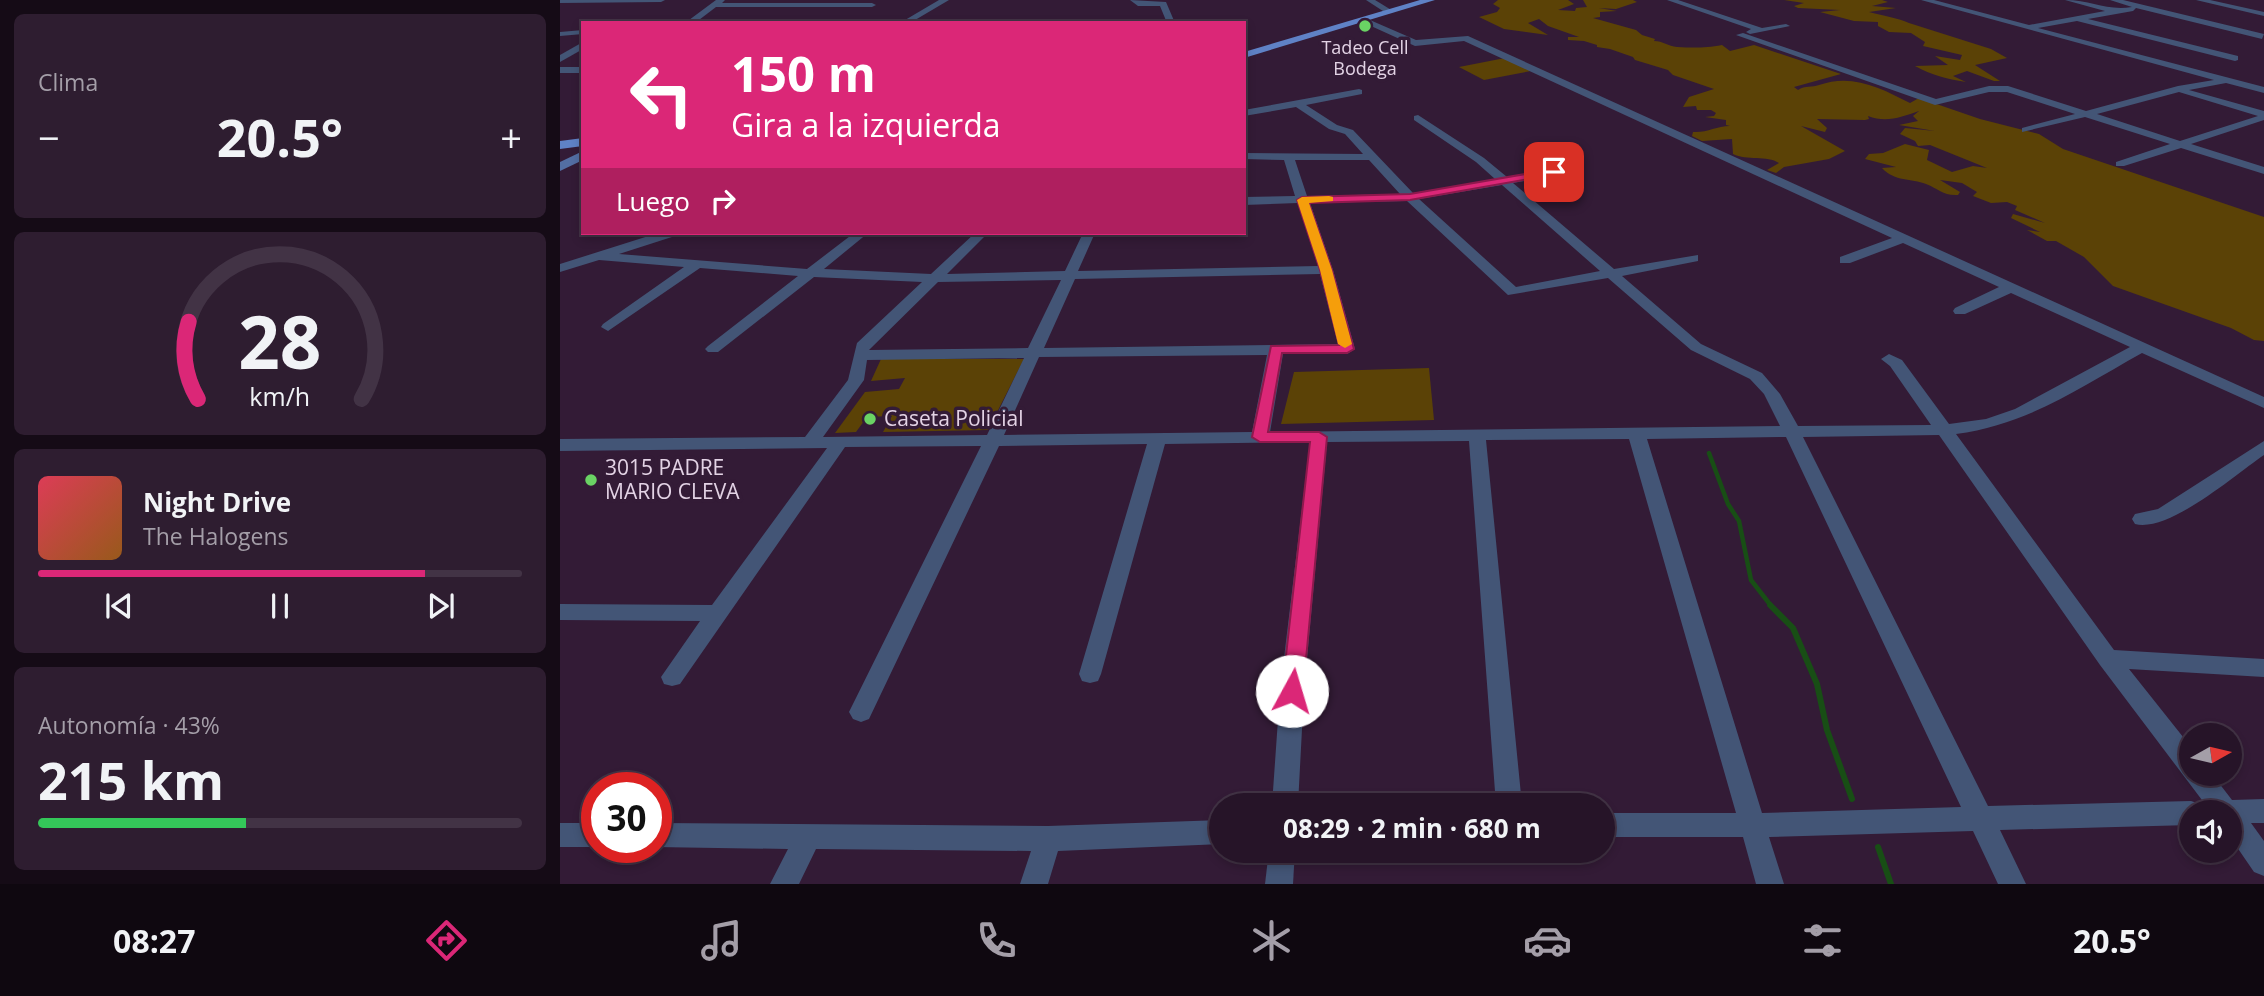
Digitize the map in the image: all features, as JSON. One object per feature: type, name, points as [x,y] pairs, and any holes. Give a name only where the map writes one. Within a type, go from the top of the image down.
[{"type":"main road","points":[[1246,54],[1430,0]]},
{"type":"main road","points":[[560,145],[581,142]]},
{"type":"street","points":[[560,1],[661,0]]},
{"type":"street","points":[[761,5],[772,0]]},
{"type":"street","points":[[863,10],[882,0]]},
{"type":"street","points":[[908,21],[945,0]]},
{"type":"street","points":[[1134,0],[1139,4],[1163,4],[1170,21]]},
{"type":"street","points":[[1370,0],[1389,11]]},
{"type":"street","points":[[1671,0],[1761,30]]},
{"type":"street","points":[[1925,0],[2264,90]]},
{"type":"street","points":[[2069,0],[2144,18]]},
{"type":"street","points":[[2114,0],[2262,36]]},
{"type":"street","points":[[2200,0],[2264,14]]},
{"type":"street","points":[[2216,4],[2234,0]]},
{"type":"street","points":[[692,21],[718,2],[761,5],[872,5]]},
{"type":"street","points":[[2028,27],[2143,7]]},
{"type":"street","points":[[2075,18],[2235,58]]},
{"type":"street","points":[[1363,19],[1415,43],[1465,38],[2264,402]]},
{"type":"street","points":[[1786,26],[1740,35],[1935,102],[2004,88],[2264,171]]},
{"type":"street","points":[[560,34],[581,32]]},
{"type":"street","points":[[2147,36],[2174,33]]},
{"type":"street","points":[[560,59],[581,46]]},
{"type":"street","points":[[2173,50],[2186,46]]},
{"type":"street","points":[[2149,60],[2161,55]]},
{"type":"street","points":[[560,70],[581,70]]},
{"type":"street","points":[[2026,130],[2178,89],[2227,80]]},
{"type":"street","points":[[2178,89],[2264,116]]},
{"type":"street","points":[[1246,113],[1359,92]]},
{"type":"street","points":[[1297,103],[1333,127],[1349,132],[1410,197],[1513,292],[1693,258]]},
{"type":"street","points":[[2120,164],[2264,116]]},
{"type":"street","points":[[1418,118],[1462,146],[1696,347],[1754,374],[1766,387],[1792,432],[2012,884]]},
{"type":"street","points":[[560,167],[581,156]]},
{"type":"street","points":[[1246,156],[1373,157]]},
{"type":"street","points":[[860,355],[1347,349],[1326,270],[1288,156]]},
{"type":"street","points":[[1246,201],[1410,197],[1580,168]]},
{"type":"street","points":[[560,268],[664,235]]},
{"type":"street","points":[[713,349],[859,235]]},
{"type":"street","points":[[809,443],[856,380],[862,346],[980,235]]},
{"type":"street","points":[[861,712],[1088,235]]},
{"type":"street","points":[[1845,261],[1904,238]]},
{"type":"street","points":[[598,256],[810,273],[933,278],[1326,270]]},
{"type":"street","points":[[608,327],[696,265]]},
{"type":"street","points":[[1960,311],[2011,287]]},
{"type":"street","points":[[560,445],[1945,430],[1989,424],[2021,413],[2142,347]]},
{"type":"street","points":[[1260,437],[1276,349]]},
{"type":"street","points":[[1889,359],[1896,363],[2108,659],[2179,751]]},
{"type":"street","points":[[1636,432],[1770,884]]},
{"type":"street","points":[[1478,433],[1508,793]]},
{"type":"street","points":[[1286,793],[1292,691],[1319,437]]},
{"type":"street","points":[[1090,674],[1157,438]]},
{"type":"street","points":[[672,677],[841,442]]},
{"type":"street","points":[[2141,519],[2163,514],[2264,447]]},
{"type":"street","points":[[560,612],[720,612]]},
{"type":"street","points":[[2108,659],[2264,668]]},
{"type":"street","points":[[2206,786],[2217,800]]},
{"type":"street","points":[[2242,813],[2264,811]]},
{"type":"street","points":[[1615,825],[1754,825],[2179,813]]},
{"type":"street","points":[[672,835],[1048,839],[1209,833]]},
{"type":"street","points":[[2242,833],[2264,863]]},
{"type":"street","points":[[560,835],[581,835]]},
{"type":"street","points":[[784,884],[809,836]]},
{"type":"street","points":[[1034,884],[1048,839]]},
{"type":"street","points":[[1279,884],[1281,863]]},
{"type":"shaded area","points":[[1498,0],[1568,0],[1574,4],[1558,10],[1575,11],[1576,8],[1587,7],[1583,0],[1633,0],[1637,2],[1616,9],[1599,8],[1617,11],[1600,12],[1600,17],[1593,18],[1636,30],[1655,39],[1654,41],[1677,47],[1722,45],[1730,51],[1754,45],[1841,74],[1794,87],[1798,90],[1831,82],[1855,81],[1910,103],[1919,98],[1980,119],[2039,134],[2063,149],[2264,217],[2264,341],[2254,340],[2231,328],[2113,286],[2084,257],[2056,241],[2047,241],[2027,230],[2040,232],[2011,218],[2013,214],[2045,223],[2015,210],[2017,206],[2007,202],[1991,203],[1973,196],[1977,192],[1962,183],[1940,180],[1960,192],[1958,195],[1945,193],[1920,182],[1892,176],[1882,168],[1896,167],[1865,159],[1869,154],[1883,153],[1905,144],[1929,150],[1927,160],[1952,172],[1973,166],[1987,168],[1930,145],[1918,146],[1915,141],[1900,134],[1905,128],[1935,131],[1899,125],[1918,121],[1913,116],[1919,111],[1888,119],[1868,116],[1869,119],[1865,120],[1817,119],[1827,128],[1825,132],[1801,126],[1845,151],[1829,159],[1784,167],[1776,173],[1767,170],[1779,163],[1733,154],[1732,139],[1702,141],[1692,136],[1693,132],[1730,126],[1726,125],[1726,120],[1705,117],[1714,116],[1716,113],[1711,110],[1697,110],[1696,106],[1683,107],[1689,97],[1714,89],[1610,49],[1584,41],[1568,40],[1568,37],[1579,37],[1548,26],[1539,19],[1528,23],[1548,35],[1504,29],[1479,17],[1497,12],[1500,8],[1493,4]]},
{"type":"shaded area","points":[[1784,0],[1888,2],[1872,6],[1896,8],[1869,12],[1991,49],[2007,58],[1975,65],[2000,81],[1967,71],[1953,76],[1966,82],[1933,74],[1915,66],[1948,65],[1935,56],[1960,60],[1962,55],[1923,46],[1925,42],[1911,33],[1889,32],[1878,26],[1878,22],[1854,21],[1820,12],[1840,10],[1798,8],[1794,6],[1804,3]]},
{"type":"shaded area","points":[[1505,58],[1531,71],[1484,80],[1459,67]]},
{"type":"shaded area","points":[[881,359],[1024,359],[988,430],[883,432],[892,416],[867,417],[856,432],[835,433],[865,392],[899,389],[905,378],[871,381]]},
{"type":"shaded area","points":[[1429,368],[1434,420],[1281,424],[1294,372]]},
{"type":"waterway","points":[[1709,453],[1728,504],[1739,521],[1751,580],[1772,607]]},
{"type":"waterway","points":[[1772,607],[1793,628],[1817,684],[1827,730],[1852,799]]},
{"type":"waterway","points":[[1878,847],[1891,884]]},
{"type":"slow traffic","points":[[1329,199],[1302,200],[1326,270],[1345,344]]},
{"type":"place","name":"Tadeo Cell Bodega","points":[[1365,26]]},
{"type":"place","name":"Caseta Policial","points":[[870,419]]},
{"type":"place","name":"3015 PADRE MARIO CLEVA","points":[[591,480]]},
{"type":"route","points":[[1292,691],[1319,437],[1260,437],[1276,349],[1347,349],[1326,270],[1302,200],[1410,197],[1554,172]]}]
